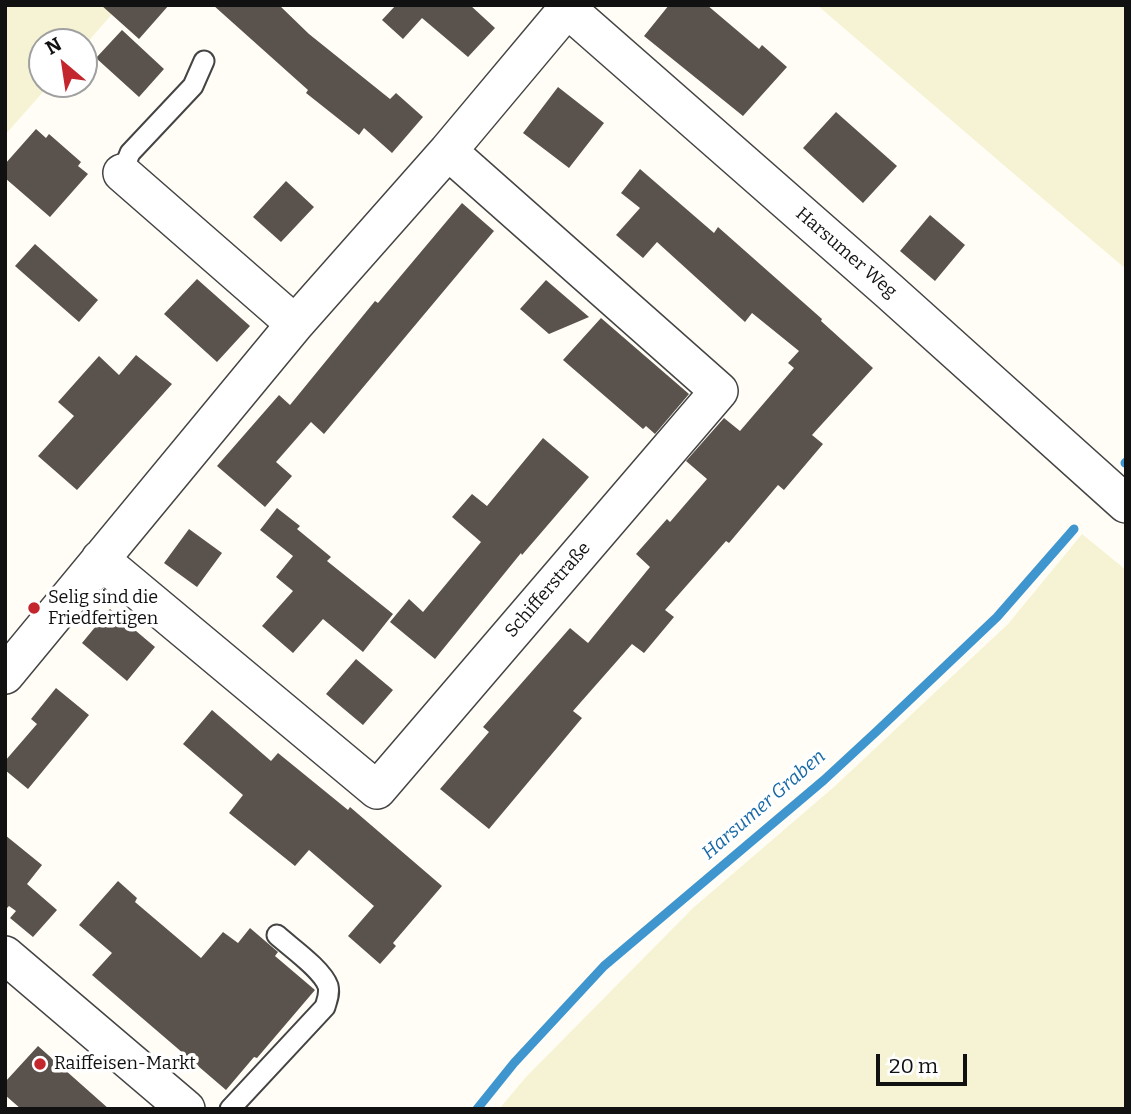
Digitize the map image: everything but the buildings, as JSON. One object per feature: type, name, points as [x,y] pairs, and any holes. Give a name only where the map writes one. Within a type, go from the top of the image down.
[{"type":"street","points":[[5,675],[295,324],[448,151],[565,7]]},
{"type":"street","name":"Harsumer Weg","points":[[565,7],[889,290],[1126,504]]},
{"type":"street","name":"Schifferstraße","points":[[100,559],[377,790],[719,391],[448,151]]},
{"type":"street","points":[[122,173],[295,324]]},
{"type":"street","points":[[5,955],[186,1109]]},
{"type":"lane","points":[[122,173],[130,153],[193,86],[204,61]]},
{"type":"lane","points":[[230,1109],[324,1007],[329,996],[328,985],[320,973],[276,935]]},
{"type":"shaded area","points":[[5,5],[120,5],[98,30],[28,28],[28,98],[38,98],[5,135]]},
{"type":"shaded area","points":[[817,5],[1126,5],[1126,269],[1048,203]]},
{"type":"shaded area","points":[[1082,534],[1126,570],[1126,1109],[499,1109],[526,1077],[693,908],[835,786],[1008,624]]},
{"type":"waterway","name":"Harsumer Graben","points":[[477,1109],[514,1063],[604,966],[824,780],[877,731],[997,617],[1074,529]]},
{"type":"place","name":"Selig sind die Friedfertigen","points":[[34,608]]},
{"type":"place","name":"Raiffeisen-Markt","points":[[40,1064]]}]
